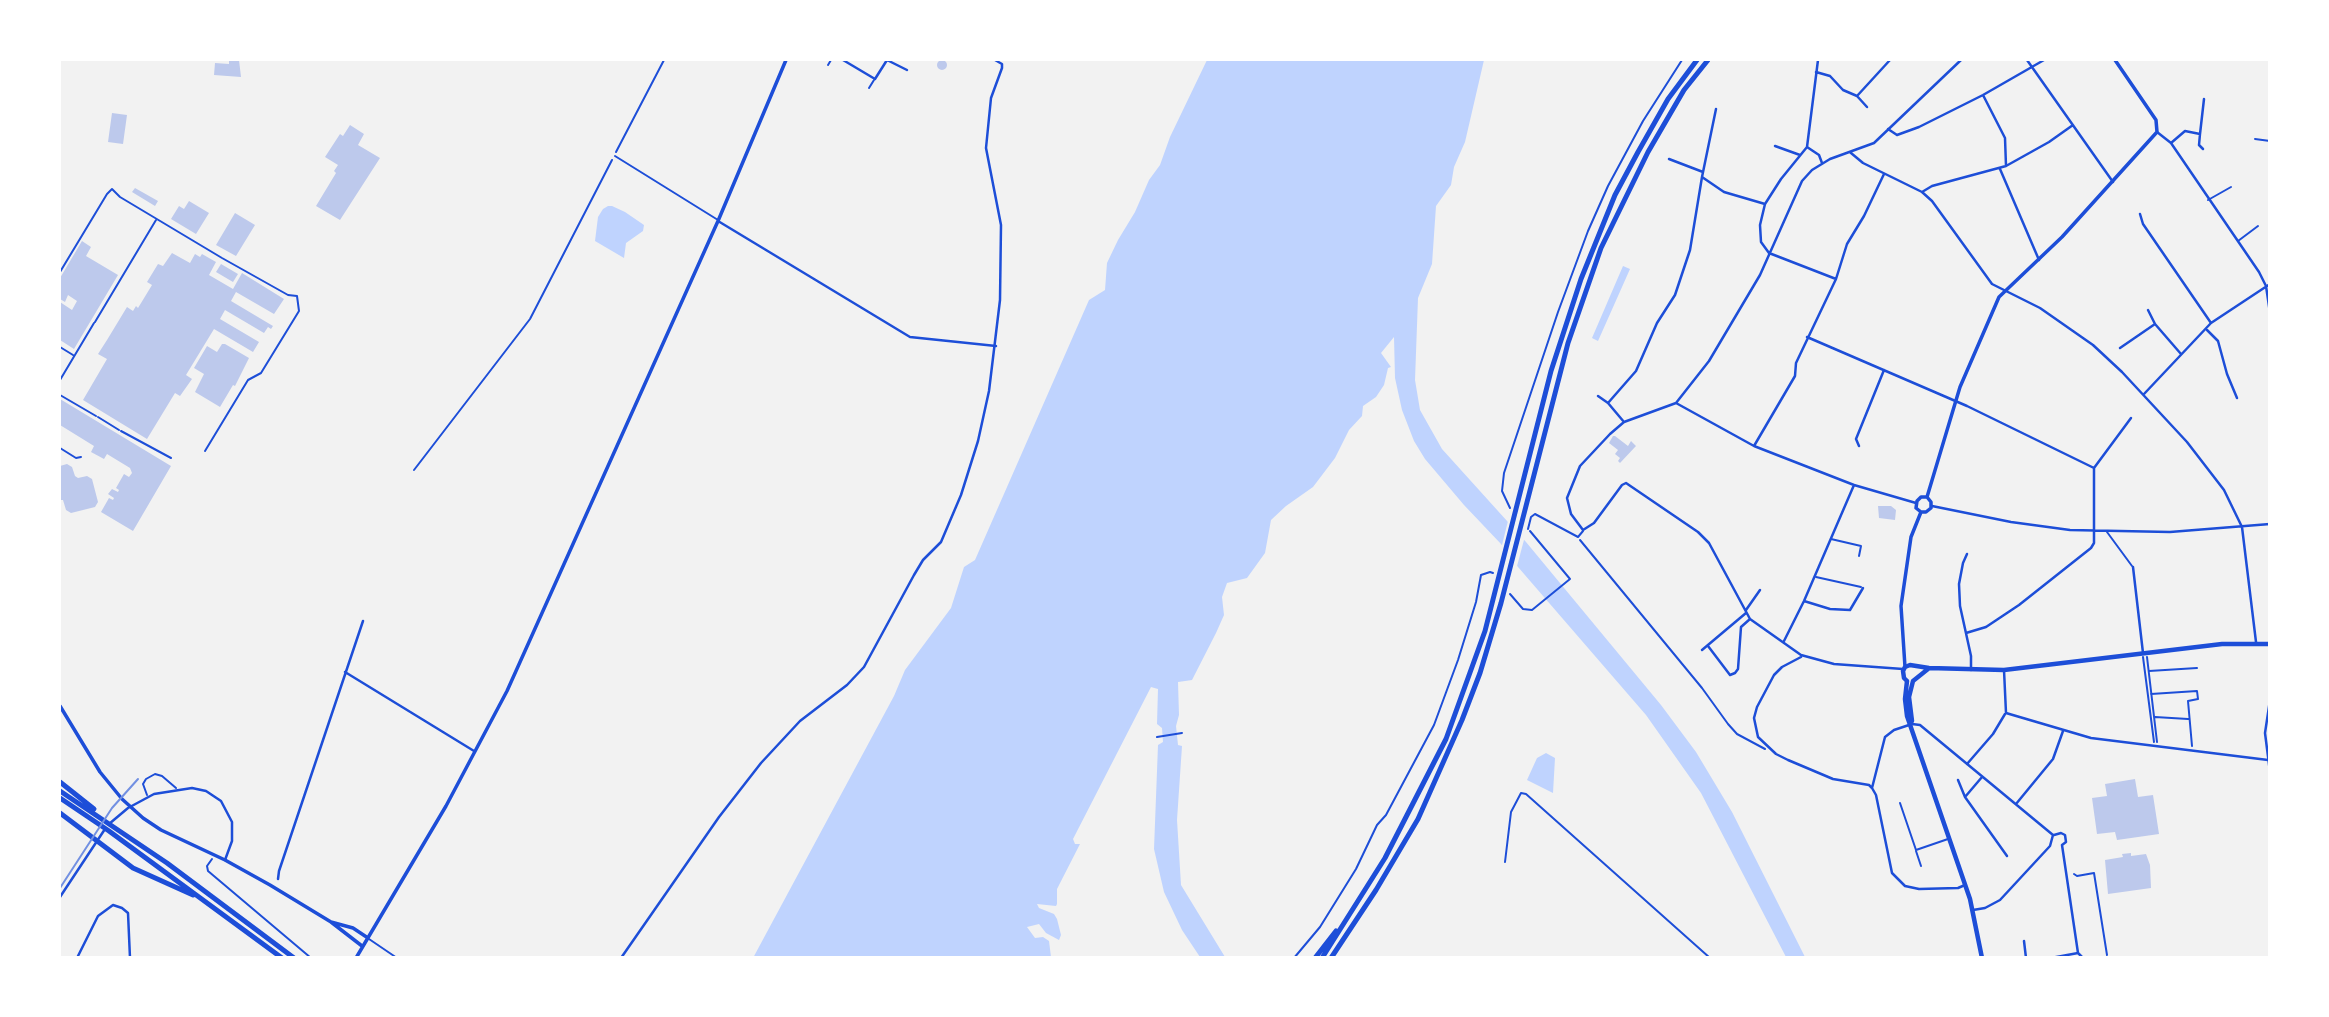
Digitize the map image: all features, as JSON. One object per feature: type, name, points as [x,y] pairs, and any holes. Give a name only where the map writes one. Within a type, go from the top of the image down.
[{"type":"highway","points":[[1322,957],[1401,829],[1441,749],[1471,674],[1493,603],[1566,319],[1615,195],[1668,99],[1697,60]]},
{"type":"highway","points":[[1331,957],[1376,890],[1418,819],[1462,720],[1501,603],[1568,343],[1601,248],[1648,152],[1684,90],[1708,60]]},
{"type":"highway","points":[[60,782],[109,831],[282,957]]},
{"type":"highway","points":[[60,791],[116,825],[295,957]]},
{"type":"highway","points":[[60,798],[89,810]]},
{"type":"highway","points":[[60,813],[133,868],[214,907]]},
{"type":"highway","points":[[1315,957],[1351,912]]},
{"type":"main road","points":[[1982,957],[1973,911],[1908,716],[1905,699],[1910,681],[1905,669],[2004,670],[2144,653],[2270,644]]},
{"type":"main road","points":[[1917,668],[1919,675]]},
{"type":"main road","points":[[1910,681],[1929,668]]},
{"type":"street","points":[[356,957],[446,806],[512,679],[718,220],[786,60]]},
{"type":"street","points":[[843,60],[875,79],[887,60],[907,70]]},
{"type":"street","points":[[621,957],[719,817],[761,763],[800,721],[855,678],[871,658],[923,560],[941,542],[961,495],[984,417],[996,346],[1000,300],[1001,225],[986,148],[991,98],[1002,68],[1002,64],[995,60]]},
{"type":"street","points":[[1818,60],[1807,147],[1765,204],[1760,225],[1760,242],[1769,253],[1836,279]]},
{"type":"street","points":[[1857,96],[1890,60]]},
{"type":"street","points":[[1921,512],[1911,537],[1902,594],[1901,626],[1905,669],[1893,670],[1834,664],[1801,655],[1783,643],[1750,619],[1703,537],[1626,483],[1594,523],[1583,530],[1567,505],[1567,498],[1572,480],[1580,466],[1624,422],[1676,403],[1709,361],[1760,275],[1802,181],[1822,163],[1874,143],[1961,60]]},
{"type":"street","points":[[2026,60],[2113,182]]},
{"type":"street","points":[[1888,129],[1897,135],[1919,127],[2044,60]]},
{"type":"street","points":[[1932,506],[1927,497],[1955,401],[1994,309],[2005,290],[2039,260],[2157,132],[2156,120],[2115,60]]},
{"type":"street","points":[[1816,72],[1830,76],[1843,90],[1857,96],[1867,107]]},
{"type":"street","points":[[1983,95],[2005,138],[2006,166]]},
{"type":"street","points":[[2203,149],[2199,145],[2204,99]]},
{"type":"street","points":[[1608,403],[1636,371],[1657,323],[1675,295],[1690,250],[1716,109]]},
{"type":"street","points":[[2202,119],[2207,116]]},
{"type":"street","points":[[1922,192],[1932,186],[2000,169],[2049,142],[2073,125]]},
{"type":"street","points":[[2171,143],[2185,131],[2200,134]]},
{"type":"street","points":[[2157,132],[2171,143],[2268,285],[2270,313]]},
{"type":"street","points":[[1774,146],[1800,155]]},
{"type":"street","points":[[1807,147],[1819,155],[1822,163]]},
{"type":"street","points":[[1851,153],[1863,163],[1922,192],[1932,201],[1992,284],[2040,307],[2085,339],[2122,372],[2187,442],[2224,490],[2242,527],[2256,643]]},
{"type":"street","points":[[1669,159],[1702,174],[1724,192],[1765,204]]},
{"type":"street","points":[[2000,169],[2039,260]]},
{"type":"street","points":[[1754,446],[1795,376],[1796,363],[1836,279],[1847,244],[1884,174]]},
{"type":"street","points":[[2140,214],[2143,224],[2211,323]]},
{"type":"street","points":[[718,220],[910,337],[996,346]]},
{"type":"street","points":[[2143,395],[2211,323],[2268,285]]},
{"type":"street","points":[[2148,310],[2155,324],[2181,354]]},
{"type":"street","points":[[2120,348],[2155,324]]},
{"type":"street","points":[[2207,330],[2218,341],[2237,398]]},
{"type":"street","points":[[1807,337],[1955,401],[2094,468]]},
{"type":"street","points":[[1859,446],[1856,439],[1884,370]]},
{"type":"street","points":[[1598,396],[1608,403],[1624,422]]},
{"type":"street","points":[[1676,403],[1754,446],[1854,485],[1916,503]]},
{"type":"street","points":[[1966,632],[1986,627],[2019,605],[2091,548],[2094,543],[2094,468],[2131,418]]},
{"type":"street","points":[[1783,643],[1854,485]]},
{"type":"street","points":[[1927,497],[1921,497],[1916,508],[1921,512],[1928,512],[1932,506]]},
{"type":"street","points":[[1932,506],[2047,528],[2094,531],[2170,532],[2270,524]]},
{"type":"street","points":[[1967,554],[1959,584],[1971,670]]},
{"type":"street","points":[[2133,567],[2144,653]]},
{"type":"street","points":[[1804,601],[1830,609],[1850,610],[1863,588]]},
{"type":"street","points":[[1702,650],[1746,612],[1760,590]]},
{"type":"street","points":[[1707,646],[1730,675],[1735,673],[1738,669],[1741,627],[1750,619]]},
{"type":"street","points":[[278,879],[363,621]]},
{"type":"street","points":[[1801,655],[1800,659],[1782,667],[1774,676],[1756,707],[1754,718],[1758,737],[1776,754],[1788,760],[1833,779],[1869,785],[1872,788],[1876,795],[1890,866],[1899,883],[1919,888],[1958,888],[1965,885]]},
{"type":"street","points":[[1967,764],[1993,734],[2006,713],[2004,670]]},
{"type":"street","points":[[345,672],[476,752]]},
{"type":"street","points":[[2270,700],[2265,733],[2270,772]]},
{"type":"street","points":[[60,706],[90,759],[114,791],[143,818],[178,839],[225,860],[331,922],[362,946]]},
{"type":"street","points":[[2006,713],[2091,738],[2268,760]]},
{"type":"street","points":[[1872,788],[1885,737],[1894,730],[1912,724],[1920,725],[2062,845],[2078,953],[2083,957]]},
{"type":"street","points":[[2015,804],[2053,759],[2063,731]]},
{"type":"street","points":[[1965,797],[1982,777]]},
{"type":"street","points":[[1958,780],[1965,797],[2007,856]]},
{"type":"street","points":[[60,897],[108,825],[148,796],[177,789],[206,791],[225,805],[232,822],[233,834],[225,860]]},
{"type":"street","points":[[1973,911],[2000,900],[2060,833],[2065,835],[2066,842],[2062,845]]},
{"type":"street","points":[[77,957],[98,916],[108,908],[117,906],[125,909],[130,919],[130,957]]},
{"type":"street","points":[[331,922],[368,937]]},
{"type":"street","points":[[2024,941],[2026,957]]},
{"type":"street","points":[[2051,957],[2078,953]]},
{"type":"lane","points":[[828,65],[831,60]]},
{"type":"lane","points":[[869,88],[875,79]]},
{"type":"lane","points":[[2255,139],[2270,141]]},
{"type":"lane","points":[[615,156],[718,220]]},
{"type":"lane","points":[[2208,200],[2231,187]]},
{"type":"lane","points":[[60,272],[107,194],[113,189],[117,195],[156,219],[288,295],[297,296],[299,311],[261,373],[248,380],[205,451]]},
{"type":"lane","points":[[60,380],[156,219]]},
{"type":"lane","points":[[2237,241],[2258,226]]},
{"type":"lane","points":[[60,347],[74,356]]},
{"type":"lane","points":[[60,395],[172,458]]},
{"type":"lane","points":[[60,448],[76,458],[81,457]]},
{"type":"lane","points":[[1528,529],[1531,517],[1535,514],[1578,537],[1583,530]]},
{"type":"lane","points":[[2106,531],[2133,567]]},
{"type":"lane","points":[[1831,539],[1861,546],[1859,556]]},
{"type":"lane","points":[[1815,576],[1863,588]]},
{"type":"lane","points":[[148,796],[143,784],[155,774],[162,776],[177,789]]},
{"type":"lane","points":[[1505,862],[1511,812],[1521,793],[1526,794],[1710,957]]},
{"type":"lane","points":[[1900,803],[1921,866]]},
{"type":"lane","points":[[1916,850],[1949,839]]},
{"type":"lane","points":[[368,937],[397,957]]},
{"type":"path","points":[[414,470],[530,319],[664,60]]},
{"type":"path","points":[[1678,66],[1682,60]]},
{"type":"path","points":[[1506,502],[1502,483],[1523,421]]},
{"type":"path","points":[[1507,589],[1525,610],[1532,610],[1569,580],[1528,529]]},
{"type":"path","points":[[1578,537],[1702,688],[1728,724],[1737,734],[1765,749]]},
{"type":"path","points":[[1294,957],[1320,927],[1356,869],[1377,825],[1386,815],[1434,725],[1458,660],[1476,602],[1481,575],[1493,572],[1500,581]]},
{"type":"path","points":[[2144,653],[2149,671],[2156,746]]},
{"type":"path","points":[[2144,653],[2156,746]]},
{"type":"path","points":[[2149,671],[2197,668]]},
{"type":"path","points":[[2151,694],[2197,691],[2198,699],[2188,701],[2192,751]]},
{"type":"path","points":[[2154,717],[2189,719]]},
{"type":"path","points":[[1157,737],[1182,733]]},
{"type":"path","points":[[214,855],[207,866],[208,872],[311,957]]},
{"type":"path","points":[[2074,874],[2077,876],[2094,873],[2107,955]]},
{"type":"water","points":[[1207,60],[1484,60],[1465,142],[1454,167],[1451,185],[1436,206],[1432,264],[1418,298],[1415,380],[1420,410],[1442,449],[1526,542],[1661,705],[1696,752],[1732,812],[1805,957],[1786,957],[1701,793],[1646,715],[1425,459],[1414,441],[1402,410],[1395,378],[1394,337],[1381,353],[1391,367],[1388,368],[1384,385],[1376,397],[1363,406],[1362,416],[1349,430],[1335,458],[1313,487],[1271,520],[1265,553],[1247,578],[1227,583],[1222,597],[1224,615],[1216,633],[1192,680],[1178,682],[1179,715],[1176,726],[1178,745],[1182,746],[1177,820],[1181,885],[1225,957],[1200,957],[1182,930],[1164,892],[1154,849],[1158,745],[1163,742],[1162,728],[1157,724],[1158,689],[1151,687],[1073,839],[1075,844],[1080,844],[1057,889],[1056,906],[1037,904],[1039,908],[1054,914],[1061,935],[1059,940],[1046,933],[1039,924],[1027,927],[1035,938],[1043,937],[1049,941],[1051,957],[753,958],[894,696],[905,670],[951,608],[964,567],[975,560],[1089,300],[1105,290],[1107,263],[1149,180],[1160,165],[1170,137]]},
{"type":"water","points":[[608,206],[625,212],[644,225],[643,231],[626,243],[624,258],[595,241],[598,217]]},
{"type":"water","points":[[1623,266],[1630,269],[1598,341],[1592,338]]},
{"type":"water","points":[[1546,753],[1555,758],[1553,793],[1527,780],[1537,758]]},
{"type":"pier","points":[[1509,517],[1525,536],[1516,570],[1501,549]]},
{"type":"building","points":[[229,60],[239,60],[241,77],[214,75],[215,63],[229,64]]},
{"type":"building","points":[[942,60],[946,61],[946,69],[942,70],[938,69],[937,65],[938,61]]},
{"type":"building","points":[[112,113],[127,115],[123,144],[108,142]]},
{"type":"building","points":[[350,125],[364,134],[358,145],[380,158],[340,220],[316,206],[338,165],[325,157],[340,134],[343,136]]},
{"type":"building","points":[[135,188],[158,201],[155,206],[132,192]]},
{"type":"building","points":[[189,201],[209,213],[196,234],[171,219],[179,206],[184,209]]},
{"type":"building","points":[[235,213],[255,225],[236,256],[216,245]]},
{"type":"building","points":[[82,241],[91,247],[86,256],[118,275],[74,349],[60,340],[60,302],[72,310],[77,301],[68,295],[65,302],[60,299],[60,278]]},
{"type":"building","points":[[172,253],[190,263],[195,254],[200,257],[202,254],[216,262],[209,275],[233,289],[242,273],[284,299],[274,314],[236,292],[231,301],[273,326],[271,329],[268,327],[264,333],[225,310],[220,319],[259,342],[253,352],[214,329],[186,375],[192,379],[180,396],[175,393],[147,439],[83,400],[107,359],[98,354],[127,307],[133,311],[136,306],[138,308],[152,285],[147,282],[158,264],[163,266]]},
{"type":"building","points":[[221,264],[238,274],[233,282],[216,272]]},
{"type":"building","points":[[222,344],[249,358],[235,386],[233,385],[220,407],[195,392],[204,374],[194,368],[207,346],[217,352]]},
{"type":"building","points":[[60,399],[171,466],[133,531],[101,512],[109,498],[114,498],[108,494],[112,489],[118,492],[116,488],[124,474],[129,477],[132,473],[130,468],[107,454],[104,459],[91,452],[94,446],[60,425]]},
{"type":"building","points":[[1613,436],[1628,446],[1631,441],[1636,446],[1620,463],[1620,458],[1615,454],[1618,450],[1609,443]]},
{"type":"building","points":[[67,464],[78,478],[87,476],[92,479],[98,502],[95,507],[71,513],[66,510],[63,500],[60,500],[60,466]]},
{"type":"building","points":[[1878,506],[1891,506],[1896,510],[1895,520],[1879,518]]},
{"type":"building","points":[[2135,779],[2138,797],[2153,795],[2159,834],[2117,840],[2115,832],[2097,834],[2092,798],[2107,796],[2105,784]]},
{"type":"building","points":[[2131,853],[2131,856],[2146,854],[2150,865],[2151,888],[2108,894],[2105,860]]},
{"type":"tram line","points":[[60,888],[112,808],[138,779]]}]
